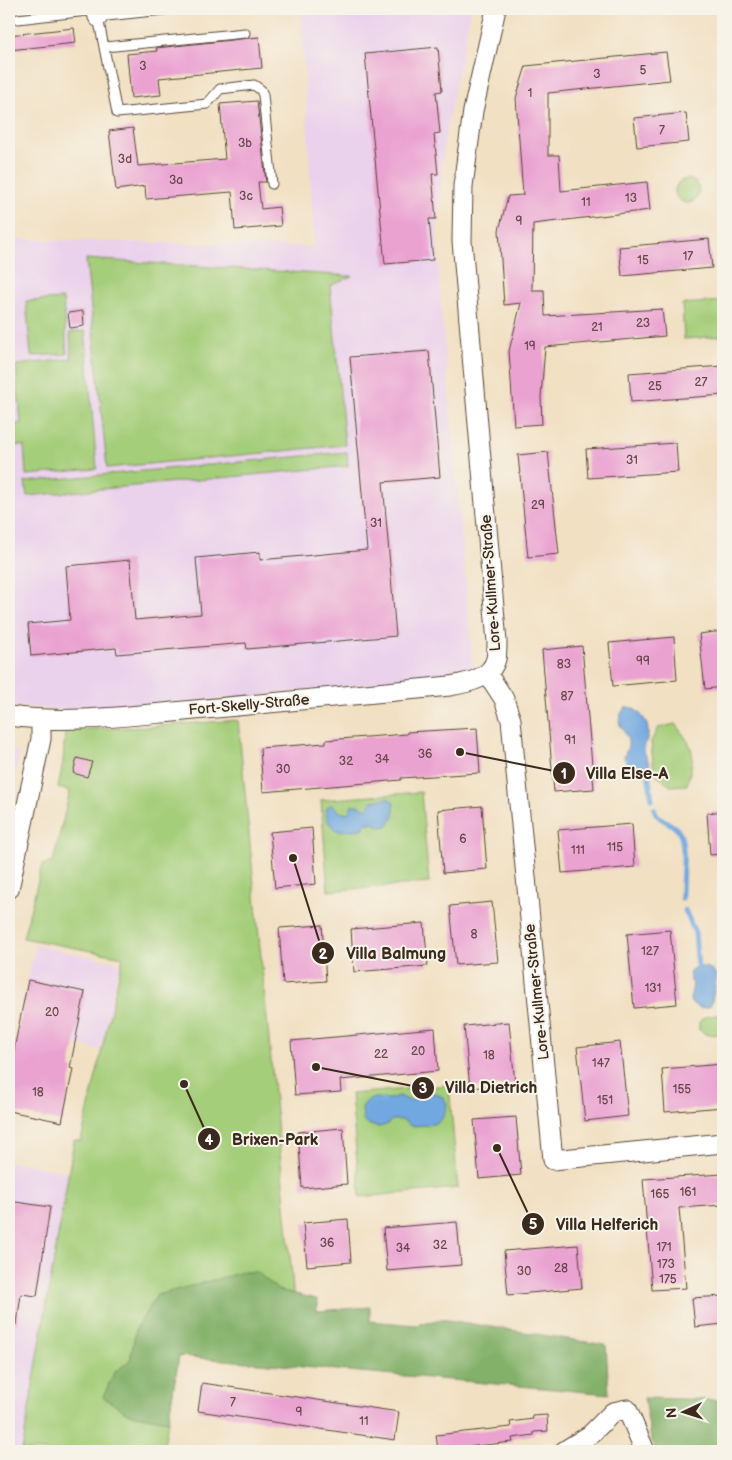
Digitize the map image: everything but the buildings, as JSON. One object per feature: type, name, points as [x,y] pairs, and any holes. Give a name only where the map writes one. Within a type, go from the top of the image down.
[{"type":"street","name":"Lore-Kullmer-Straße","points":[[496,9],[473,111],[463,186],[462,241],[497,642],[496,660],[487,674],[504,699],[511,720],[554,1160],[723,1142]]},
{"type":"street","name":"Fort-Skelly-Straße","points":[[9,716],[41,720],[164,713],[450,686],[472,682],[487,674]]},
{"type":"street","points":[[9,889],[41,739],[41,720]]},
{"type":"street","points":[[564,1451],[590,1435],[613,1412],[627,1409],[645,1451]]},
{"type":"lane","points":[[18,19],[97,12],[172,9]]},
{"type":"lane","points":[[97,12],[117,113],[207,104],[220,89],[258,86],[263,95],[272,184]]},
{"type":"lane","points":[[105,48],[245,33]]},
{"type":"shaded area","points":[[301,9],[471,9],[445,135],[437,232],[440,293],[473,667],[460,675],[170,704],[66,710],[9,706],[9,248],[11,239],[314,247]]},
{"type":"shaded area","points":[[9,749],[20,752],[9,804]]},
{"type":"shaded area","points":[[35,945],[120,963],[101,1050],[18,1032]]},
{"type":"shaded area","points":[[9,1161],[68,1172],[22,1451],[9,1451]]},
{"type":"green space","points":[[687,179],[692,180],[698,186],[698,196],[692,202],[687,203],[682,202],[676,196],[675,191],[676,186],[682,180]]},
{"type":"green space","points":[[86,259],[352,276],[330,286],[345,445],[107,468]]},
{"type":"green space","points":[[63,299],[67,354],[31,356],[26,301]]},
{"type":"green space","points":[[723,301],[723,336],[684,339],[682,304]]},
{"type":"green space","points":[[85,331],[97,469],[26,475],[24,446],[9,445],[9,426],[21,423],[16,365],[71,359],[70,332]]},
{"type":"green space","points":[[347,452],[348,466],[27,496],[25,482]]},
{"type":"green space","points":[[238,720],[299,1366],[179,1356],[163,1451],[22,1451],[74,1140],[81,1141],[123,957],[23,938],[42,865],[53,862],[70,791],[58,788],[63,762],[65,730],[144,727]]},
{"type":"green space","points":[[675,724],[690,746],[692,758],[687,785],[670,786],[654,772],[651,742],[658,728]]},
{"type":"green space","points":[[421,792],[429,883],[328,891],[321,800]]},
{"type":"green space","points":[[723,1014],[723,1034],[708,1035],[699,1030],[699,1022],[704,1017]]},
{"type":"green space","points":[[449,1085],[458,1188],[360,1197],[351,1094]]},
{"type":"green space","points":[[243,1272],[257,1272],[278,1290],[317,1299],[317,1311],[370,1307],[370,1321],[416,1325],[441,1319],[606,1345],[609,1394],[179,1356],[168,1421],[129,1414],[103,1397],[114,1373],[130,1360],[136,1329],[157,1295]]},
{"type":"green space","points":[[644,1398],[723,1400],[723,1451],[657,1451],[651,1439]]},
{"type":"water","points":[[629,707],[640,714],[647,725],[648,734],[645,754],[650,765],[648,773],[639,774],[632,771],[627,765],[624,756],[628,747],[628,741],[620,725],[619,718],[625,708]]},
{"type":"water","points":[[388,798],[394,802],[394,817],[387,826],[381,827],[372,822],[365,824],[363,829],[338,831],[332,826],[326,814],[328,806],[333,805],[340,812],[346,813],[349,812],[352,805],[359,805],[366,809],[372,801]]},
{"type":"water","points":[[698,967],[712,970],[715,974],[716,979],[712,1003],[709,1007],[700,1008],[691,1003],[693,985],[690,979],[690,971]]},
{"type":"water","points":[[432,1092],[443,1097],[447,1103],[443,1117],[436,1123],[411,1126],[403,1120],[392,1120],[378,1127],[370,1125],[363,1120],[362,1107],[367,1101],[374,1098],[389,1099],[399,1096],[410,1101]]},
{"type":"waterway","points":[[648,773],[652,799]]},
{"type":"waterway","points":[[654,809],[659,817],[676,828],[681,838],[683,845],[682,898]]},
{"type":"waterway","points":[[685,910],[695,933],[698,967]]},
{"type":"place","name":"Villa Else-A","points":[[460,752]]},
{"type":"place","name":"Villa Balmung","points":[[293,858]]},
{"type":"place","name":"Villa Dietrich","points":[[316,1067]]},
{"type":"place","name":"Brixen-Park","points":[[184,1084]]},
{"type":"place","name":"Villa Helferich","points":[[497,1148]]}]
